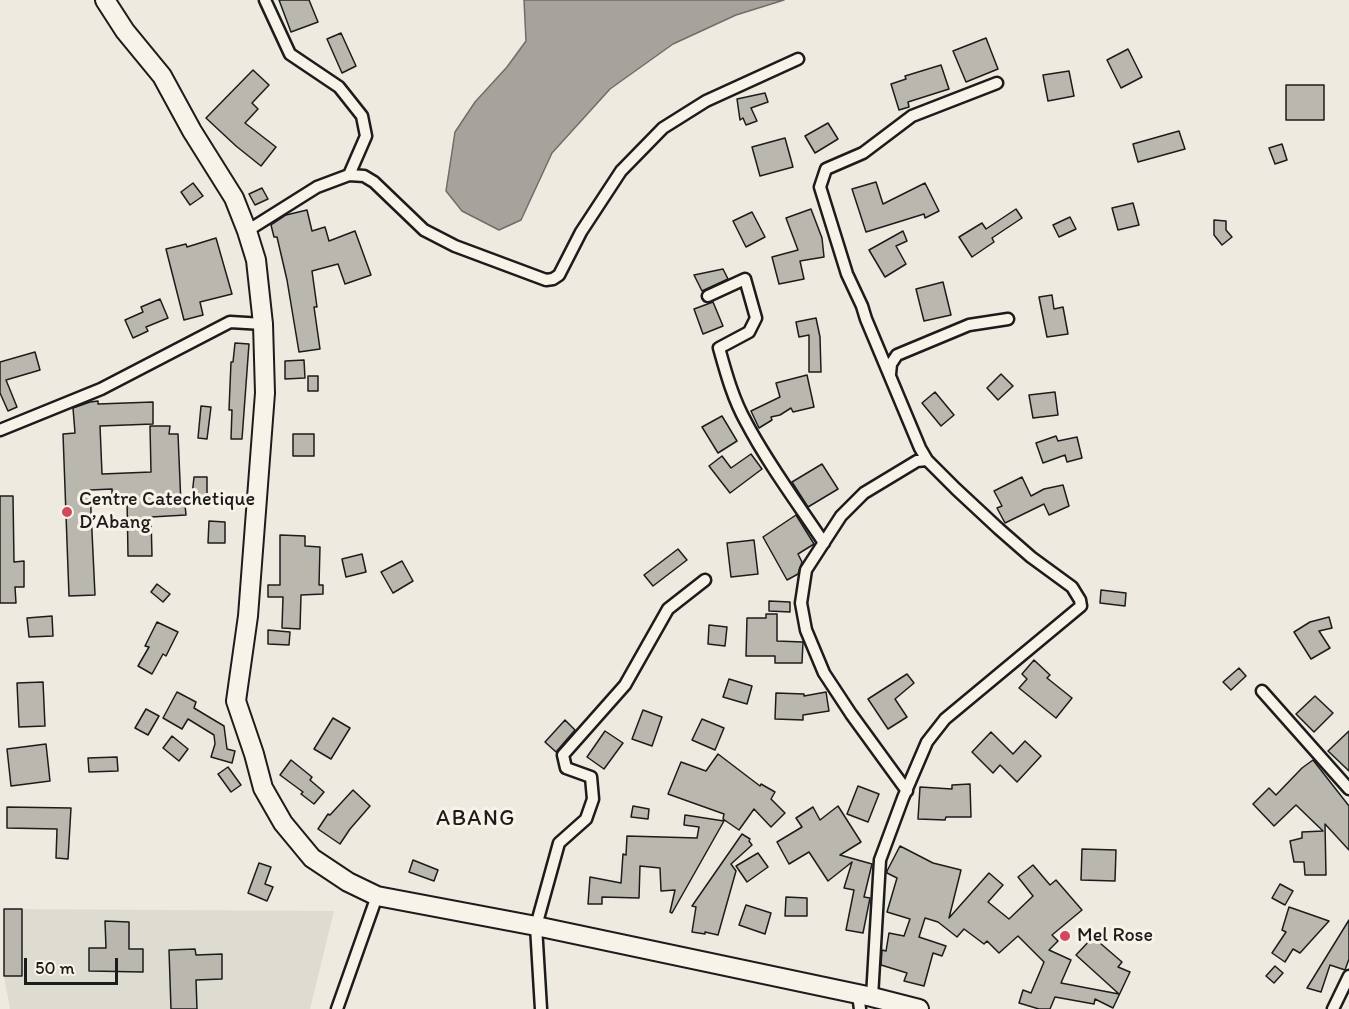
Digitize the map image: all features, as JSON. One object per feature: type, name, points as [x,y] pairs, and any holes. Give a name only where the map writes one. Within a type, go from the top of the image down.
[{"type":"main road","points":[[105,0],[125,31],[162,76],[192,131],[234,198],[256,260],[263,324],[264,404],[248,616],[236,701],[263,788],[283,824],[312,858],[348,882],[377,896],[536,926],[864,1000],[914,1008]]},
{"type":"street","points":[[265,0],[290,54],[339,87],[362,116],[366,136],[349,176]]},
{"type":"street","points":[[247,231],[318,187],[349,176],[364,176],[375,182],[424,230],[455,246],[546,280],[553,279],[559,274],[581,232],[621,171],[663,128],[706,100],[798,59]]},
{"type":"street","points":[[864,1000],[880,860],[927,742],[945,720],[1081,606],[1072,587],[1031,557],[999,529],[927,460],[914,435],[847,274],[820,187],[826,169],[863,153],[912,116],[997,83]]},
{"type":"street","points":[[708,296],[745,279],[756,318],[749,332],[719,348],[729,382],[745,422],[824,543]]},
{"type":"street","points":[[890,374],[891,364],[897,355],[969,325],[1008,320]]},
{"type":"street","points":[[0,430],[101,389],[230,322],[263,324]]},
{"type":"street","points":[[907,791],[824,673],[806,630],[801,603],[806,570],[841,516],[864,493],[917,461],[927,460]]},
{"type":"street","points":[[541,1009],[536,926],[559,843],[586,819],[593,799],[591,777],[566,768],[563,755],[625,685],[668,609],[705,580]]},
{"type":"street","points":[[1262,691],[1349,789]]},
{"type":"street","points":[[337,1009],[377,896]]},
{"type":"street","points":[[1333,1009],[1349,976]]},
{"type":"shaded area","points":[[524,0],[784,0],[736,15],[673,44],[610,89],[552,153],[521,220],[499,230],[462,211],[446,191],[455,132],[475,102],[507,67],[526,41]]},
{"type":"shaded area","points":[[4,909],[334,911],[310,1009],[10,1009],[4,976]]},
{"type":"building","points":[[279,0],[309,0],[318,22],[291,32]]},
{"type":"building","points":[[341,33],[356,66],[342,73],[327,39]]},
{"type":"building","points":[[986,38],[998,69],[966,82],[953,51]]},
{"type":"building","points":[[1128,49],[1142,77],[1121,88],[1107,60]]},
{"type":"building","points":[[941,65],[949,89],[908,102],[909,107],[899,110],[891,84],[906,79],[905,76]]},
{"type":"building","points":[[253,70],[269,85],[252,103],[258,109],[245,123],[276,147],[261,166],[206,118]]},
{"type":"building","points":[[1069,71],[1074,96],[1048,101],[1043,75]]},
{"type":"building","points":[[1286,85],[1324,85],[1324,120],[1286,120]]},
{"type":"building","points":[[765,93],[768,102],[751,108],[757,121],[746,125],[743,118],[740,120],[737,99]]},
{"type":"building","points":[[828,123],[838,139],[815,153],[805,136]]},
{"type":"building","points":[[1179,131],[1185,149],[1138,162],[1133,144]]},
{"type":"building","points":[[785,138],[793,167],[760,176],[752,147]]},
{"type":"building","points":[[1282,144],[1287,160],[1275,164],[1269,148]]},
{"type":"building","points":[[876,182],[883,204],[925,183],[939,211],[925,218],[924,214],[866,232],[852,189]]},
{"type":"building","points":[[193,183],[203,196],[190,205],[181,192]]},
{"type":"building","points":[[262,188],[268,199],[255,205],[249,194]]},
{"type":"building","points":[[1133,203],[1139,225],[1118,230],[1112,208]]},
{"type":"building","points":[[811,209],[822,238],[824,257],[800,261],[804,279],[779,284],[772,257],[798,250],[786,218]]},
{"type":"building","points":[[1016,209],[1022,218],[992,238],[994,242],[972,257],[959,237],[982,223],[986,229]]},
{"type":"building","points":[[307,210],[312,231],[325,227],[329,241],[355,231],[371,275],[345,284],[338,264],[312,271],[320,349],[299,352],[287,280],[277,237],[274,237],[271,225],[286,215]]},
{"type":"building","points":[[752,212],[765,237],[746,247],[733,221]]},
{"type":"building","points":[[1070,217],[1076,229],[1059,237],[1053,225]]},
{"type":"building","points":[[1214,220],[1226,221],[1226,230],[1232,237],[1222,245],[1214,235]]},
{"type":"building","points":[[903,231],[907,241],[896,246],[906,264],[885,277],[869,250]]},
{"type":"building","points":[[216,238],[232,294],[200,302],[203,315],[184,320],[166,249],[186,244],[187,247]]},
{"type":"building","points":[[723,269],[728,279],[702,291],[694,275]]},
{"type":"building","points":[[943,282],[951,315],[924,321],[916,289]]},
{"type":"building","points":[[1052,295],[1054,309],[1063,307],[1068,334],[1047,337],[1039,297]]},
{"type":"building","points":[[160,299],[168,318],[146,327],[148,331],[133,338],[125,320],[143,312],[141,307]]},
{"type":"building","points":[[713,302],[723,326],[703,334],[694,309]]},
{"type":"building","points":[[816,318],[820,337],[821,372],[809,372],[809,335],[799,337],[796,322]]},
{"type":"building","points":[[235,343],[249,344],[242,439],[231,439],[232,410],[229,410],[231,362],[233,362]]},
{"type":"building","points":[[35,352],[40,370],[6,380],[17,407],[8,411],[0,393],[0,362]]},
{"type":"building","points":[[304,360],[305,378],[285,379],[285,361]]},
{"type":"building","points":[[1001,374],[1013,386],[998,400],[987,388]]},
{"type":"building","points":[[807,375],[814,407],[793,412],[791,408],[780,415],[771,417],[772,420],[759,428],[751,411],[780,397],[776,383]]},
{"type":"building","points":[[308,376],[318,376],[318,391],[308,391]]},
{"type":"building","points":[[935,392],[954,415],[941,426],[922,403]]},
{"type":"building","points":[[1055,392],[1058,415],[1033,418],[1029,395]]},
{"type":"building","points":[[98,401],[98,404],[153,402],[153,424],[100,426],[102,474],[151,472],[150,426],[170,426],[169,434],[178,434],[181,505],[185,505],[186,515],[151,517],[152,556],[128,556],[127,498],[112,498],[112,489],[90,490],[95,595],[69,596],[63,434],[75,433],[73,408]]},
{"type":"building","points":[[201,406],[211,407],[207,439],[198,438]]},
{"type":"building","points":[[722,416],[737,441],[718,453],[702,427]]},
{"type":"building","points":[[293,434],[314,434],[314,456],[293,456]]},
{"type":"building","points":[[1056,436],[1058,441],[1077,437],[1082,458],[1067,462],[1065,455],[1043,463],[1036,443]]},
{"type":"building","points":[[751,454],[762,469],[730,493],[709,466],[722,456],[731,468]]},
{"type":"building","points":[[822,464],[838,489],[808,507],[792,482]]},
{"type":"building","points":[[194,477],[207,477],[207,496],[192,496]]},
{"type":"building","points":[[1022,477],[1031,496],[1044,489],[1063,485],[1069,506],[1049,515],[1044,504],[1005,523],[997,508],[1002,506],[994,491]]},
{"type":"building","points":[[0,496],[13,496],[14,562],[24,561],[24,587],[15,587],[16,603],[0,603]]},
{"type":"building","points":[[796,515],[814,544],[798,554],[802,562],[798,574],[787,580],[763,537]]},
{"type":"building","points":[[209,521],[225,522],[225,543],[208,543]]},
{"type":"building","points":[[280,535],[305,536],[305,546],[320,547],[319,585],[323,585],[323,594],[301,595],[300,629],[282,628],[283,597],[268,597],[268,585],[280,585]]},
{"type":"building","points":[[754,540],[758,574],[731,577],[727,543]]},
{"type":"building","points":[[678,549],[687,560],[653,586],[644,575]]},
{"type":"building","points":[[362,554],[366,572],[346,577],[342,559]]},
{"type":"building","points":[[402,561],[413,581],[393,593],[381,572]]},
{"type":"building","points":[[157,584],[170,594],[163,602],[151,592]]},
{"type":"building","points":[[1101,590],[1126,593],[1125,606],[1100,603]]},
{"type":"building","points":[[769,601],[790,602],[790,612],[769,611]]},
{"type":"building","points":[[766,614],[777,614],[777,641],[803,642],[802,663],[775,663],[775,656],[746,656],[747,618],[766,618]]},
{"type":"building","points":[[52,616],[53,636],[29,637],[27,618]]},
{"type":"building","points":[[1329,617],[1332,628],[1319,631],[1330,648],[1311,659],[1294,632],[1310,622]]},
{"type":"building","points":[[157,622],[178,632],[166,656],[163,654],[152,674],[138,666],[149,647],[145,646]]},
{"type":"building","points":[[709,625],[727,627],[725,646],[708,644]]},
{"type":"building","points":[[268,630],[290,632],[289,645],[268,644]]},
{"type":"building","points":[[1034,660],[1050,675],[1047,678],[1072,698],[1056,718],[1019,688],[1027,679],[1022,674]]},
{"type":"building","points":[[1239,668],[1246,676],[1231,690],[1223,682]]},
{"type":"building","points":[[907,674],[914,683],[895,699],[907,717],[888,729],[868,699]]},
{"type":"building","points":[[729,679],[752,686],[747,704],[723,697]]},
{"type":"building","points":[[43,682],[45,726],[19,727],[17,683]]},
{"type":"building","points":[[177,692],[196,702],[194,708],[224,726],[227,749],[235,751],[232,763],[211,757],[215,744],[214,735],[188,719],[182,729],[163,718]]},
{"type":"building","points":[[826,692],[829,711],[803,715],[803,720],[775,719],[776,693],[804,694],[804,696]]},
{"type":"building","points":[[1315,696],[1333,713],[1314,732],[1296,714]]},
{"type":"building","points":[[146,709],[159,716],[148,735],[135,728]]},
{"type":"building","points":[[643,710],[662,717],[652,746],[632,739]]},
{"type":"building","points":[[333,718],[350,728],[331,759],[314,749]]},
{"type":"building","points":[[702,719],[724,728],[715,750],[692,740]]},
{"type":"building","points":[[565,720],[575,730],[556,752],[545,742]]},
{"type":"building","points":[[605,731],[623,743],[604,769],[587,757]]},
{"type":"building","points":[[1349,731],[1349,771],[1328,751]]},
{"type":"building","points":[[991,732],[1013,754],[1025,741],[1041,756],[1017,782],[1000,765],[993,773],[972,752]]},
{"type":"building","points":[[172,736],[188,749],[179,761],[163,748]]},
{"type":"building","points":[[46,744],[50,781],[11,786],[7,749]]},
{"type":"building","points":[[718,754],[760,786],[761,784],[775,792],[771,799],[785,813],[771,827],[754,809],[739,830],[723,819],[724,814],[668,794],[681,762],[706,771]]},
{"type":"building","points":[[117,757],[118,771],[89,772],[88,758]]},
{"type":"building","points":[[291,760],[312,777],[310,780],[324,792],[314,804],[301,794],[303,792],[280,775]]},
{"type":"building","points":[[1313,760],[1349,806],[1349,850],[1325,824],[1326,875],[1305,875],[1304,862],[1294,862],[1290,841],[1302,838],[1302,832],[1323,831],[1296,805],[1274,826],[1253,804],[1269,788],[1276,795]]},
{"type":"building","points":[[228,767],[241,785],[231,792],[218,774]]},
{"type":"building","points":[[970,784],[971,817],[946,817],[945,820],[918,819],[920,787],[952,789],[952,785]]},
{"type":"building","points":[[858,786],[879,794],[868,822],[847,814]]},
{"type":"building","points":[[353,790],[370,806],[340,844],[318,829],[328,814],[330,815]]},
{"type":"building","points":[[633,806],[649,809],[648,819],[631,817]]},
{"type":"building","points":[[838,806],[861,842],[840,855],[872,864],[864,897],[870,898],[863,933],[846,930],[854,890],[844,888],[852,862],[828,881],[809,852],[789,864],[777,842],[802,827],[796,818],[813,807],[820,820]]},
{"type":"building","points":[[7,807],[71,808],[68,859],[56,858],[57,829],[7,828]]},
{"type":"building","points":[[685,815],[724,821],[672,913],[670,912],[675,890],[661,891],[660,868],[640,866],[639,898],[602,897],[602,904],[588,904],[590,877],[621,883],[627,836],[697,838],[699,827],[684,825]]},
{"type":"building","points":[[742,834],[750,839],[752,845],[731,864],[736,871],[718,935],[692,932],[696,907],[692,906]]},
{"type":"building","points":[[900,846],[933,863],[961,870],[949,918],[989,873],[1003,885],[988,902],[1009,919],[1033,896],[1018,877],[1033,865],[1050,885],[1056,880],[1082,910],[1052,935],[1058,941],[1049,950],[1071,960],[1061,983],[1119,994],[1076,955],[1093,937],[1122,962],[1118,967],[1130,972],[1113,1008],[1095,999],[1094,1004],[1055,997],[1050,1009],[1039,1009],[1019,1003],[1023,990],[1031,993],[1044,962],[1018,936],[999,953],[987,941],[984,944],[964,929],[957,937],[938,922],[925,918],[919,937],[946,946],[942,956],[933,953],[924,986],[904,981],[907,973],[881,965],[882,950],[886,951],[889,933],[904,936],[910,919],[887,912],[897,878],[887,871]]},
{"type":"building","points":[[1082,849],[1116,850],[1115,881],[1081,880]]},
{"type":"building","points":[[758,853],[768,867],[747,882],[736,866]]},
{"type":"building","points":[[413,860],[438,870],[434,881],[409,872]]},
{"type":"building","points":[[259,863],[271,867],[265,884],[273,887],[267,901],[248,893]]},
{"type":"building","points":[[1280,884],[1293,891],[1285,905],[1272,898]]},
{"type":"building","points":[[786,897],[807,898],[807,916],[785,916]]},
{"type":"building","points":[[746,905],[771,913],[765,934],[739,925]]},
{"type":"building","points":[[1289,907],[1329,921],[1300,953],[1293,949],[1285,962],[1272,953],[1286,932],[1282,930]]},
{"type":"building","points":[[4,909],[22,909],[22,976],[4,976]]},
{"type":"building","points":[[1349,920],[1349,959],[1345,970],[1330,965],[1321,992],[1307,988]]},
{"type":"building","points":[[105,921],[129,922],[129,949],[143,949],[143,972],[89,971],[89,948],[106,948]]},
{"type":"building","points":[[195,949],[196,955],[222,954],[222,979],[196,980],[197,1009],[171,1009],[169,950]]},
{"type":"building","points":[[1275,966],[1283,973],[1274,983],[1266,976]]},
{"type":"place","name":"Centre Catechetique D’Abang","points":[[67,512]]},
{"type":"place","name":"Mel Rose","points":[[1065,936]]},
{"type":"district","name":"ABANG","points":[[476,819]]}]
